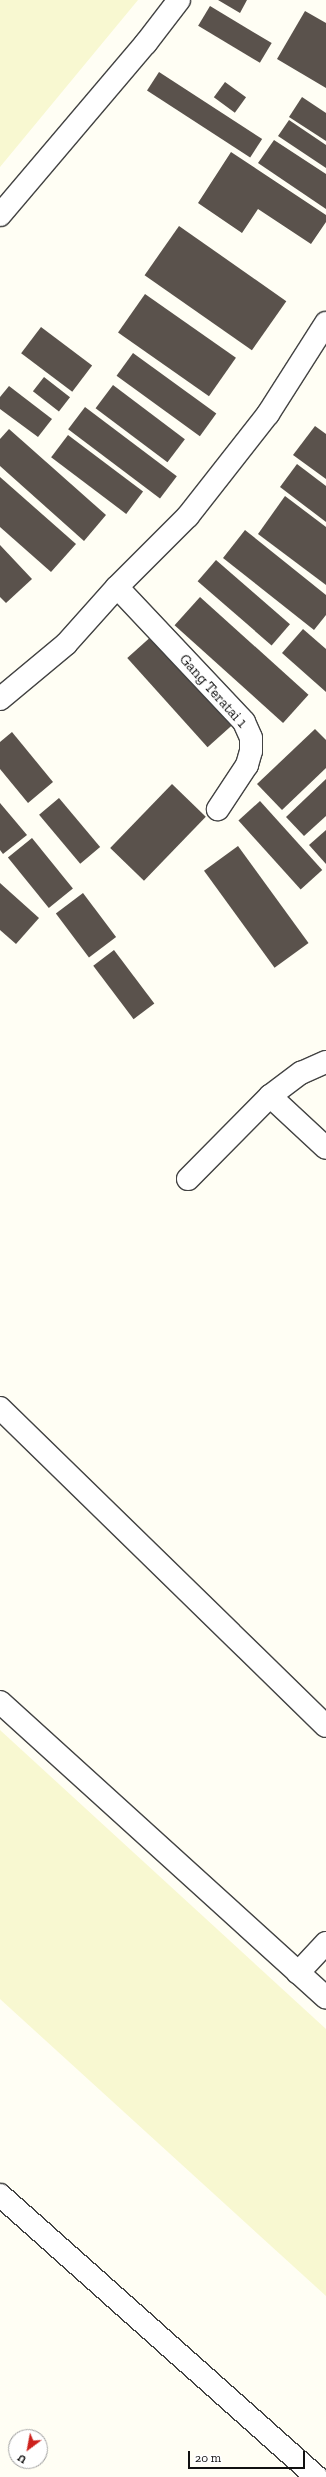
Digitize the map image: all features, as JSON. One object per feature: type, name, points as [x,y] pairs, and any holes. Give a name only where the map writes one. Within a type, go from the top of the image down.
[{"type":"street","points":[[0,215],[146,43],[179,0]]},
{"type":"street","points":[[0,699],[66,644],[117,587],[188,516],[268,414],[323,335]]},
{"type":"street","name":"Gang Teratai 1","points":[[117,587],[244,722],[251,738],[251,751],[247,765],[218,809]]},
{"type":"street","points":[[188,1178],[270,1096],[301,1073],[326,1062]]},
{"type":"street","points":[[270,1096],[326,1148]]},
{"type":"street","points":[[0,1408],[326,1726]]},
{"type":"street","points":[[0,1702],[326,1998]]},
{"type":"street","points":[[298,1973],[326,1943]]},
{"type":"street","points":[[0,2195],[316,2477]]},
{"type":"green space","points":[[0,0],[138,0],[0,167]]},
{"type":"green space","points":[[0,1730],[326,2029],[326,2296],[0,1999]]},
{"type":"building","points":[[218,0],[247,0],[240,13]]},
{"type":"building","points":[[210,6],[272,43],[260,63],[198,26]]},
{"type":"building","points":[[305,11],[326,23],[326,88],[277,59]]},
{"type":"building","points":[[159,72],[262,139],[250,157],[147,90]]},
{"type":"building","points":[[225,82],[246,97],[235,113],[214,97]]},
{"type":"building","points":[[302,97],[326,113],[326,141],[289,117]]},
{"type":"building","points":[[289,120],[326,145],[326,168],[278,136]]},
{"type":"building","points":[[274,140],[326,174],[326,209],[258,163]]},
{"type":"building","points":[[231,152],[326,215],[326,222],[311,244],[258,209],[242,233],[198,203]]},
{"type":"building","points":[[179,226],[286,301],[252,350],[145,275]]},
{"type":"building","points":[[145,294],[236,358],[209,396],[118,333]]},
{"type":"building","points":[[41,327],[92,366],[72,392],[21,353]]},
{"type":"building","points":[[133,353],[216,414],[200,436],[117,376]]},
{"type":"building","points":[[44,377],[70,397],[59,412],[33,391]]},
{"type":"building","points":[[113,385],[185,439],[167,462],[96,408]]},
{"type":"building","points":[[9,386],[52,419],[38,437],[0,409],[0,397]]},
{"type":"building","points":[[85,407],[177,476],[160,499],[68,429]]},
{"type":"building","points":[[315,426],[326,434],[326,479],[293,455]]},
{"type":"building","points":[[9,429],[106,515],[84,541],[0,466],[0,439]]},
{"type":"building","points":[[68,435],[143,492],[126,514],[51,457]]},
{"type":"building","points":[[297,464],[326,486],[326,522],[280,487]]},
{"type":"building","points":[[0,477],[76,544],[51,572],[0,527]]},
{"type":"building","points":[[285,496],[326,527],[326,585],[258,534]]},
{"type":"building","points":[[245,530],[326,595],[326,615],[314,630],[223,558]]},
{"type":"building","points":[[0,545],[32,579],[6,603],[0,597]]},
{"type":"building","points":[[216,560],[290,624],[272,645],[198,581]]},
{"type":"building","points":[[200,597],[308,695],[283,723],[175,625]]},
{"type":"building","points":[[303,629],[326,649],[326,692],[282,653]]},
{"type":"building","points":[[154,634],[234,723],[208,747],[127,658]]},
{"type":"building","points":[[315,729],[326,740],[326,768],[282,810],[257,784]]},
{"type":"building","points":[[12,732],[53,782],[28,803],[0,769],[0,742]]},
{"type":"building","points":[[326,779],[326,816],[304,836],[286,817]]},
{"type":"building","points":[[172,784],[206,817],[144,881],[110,848]]},
{"type":"building","points":[[59,798],[100,847],[80,864],[39,815]]},
{"type":"building","points":[[260,801],[322,870],[301,890],[238,820]]},
{"type":"building","points":[[0,803],[27,835],[3,854],[0,850]]},
{"type":"building","points":[[326,830],[326,864],[309,845]]},
{"type":"building","points":[[32,838],[73,889],[49,908],[8,858]]},
{"type":"building","points":[[238,846],[309,943],[275,968],[204,871]]},
{"type":"building","points":[[0,883],[39,918],[16,944],[0,930]]},
{"type":"building","points":[[83,893],[116,937],[89,957],[56,913]]},
{"type":"building","points":[[114,950],[154,1004],[134,1019],[93,966]]}]
